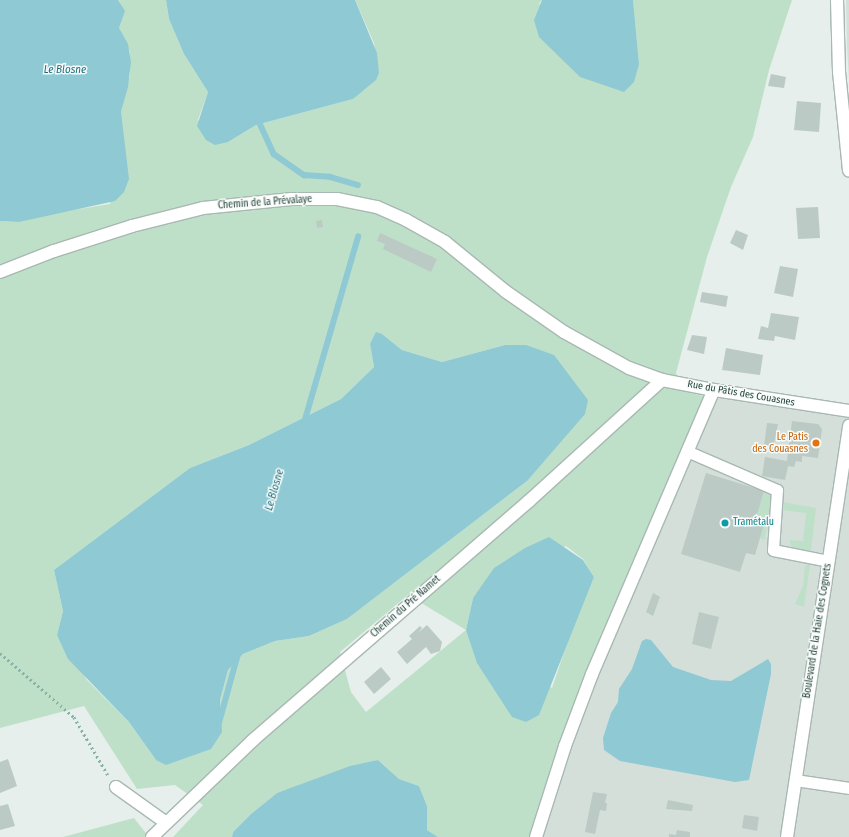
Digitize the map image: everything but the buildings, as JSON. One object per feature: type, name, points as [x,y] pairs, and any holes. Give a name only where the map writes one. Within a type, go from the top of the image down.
[{"type":"street","points":[[837,0],[839,72],[849,170]]},
{"type":"street","name":"Chemin de la Prévalaye","points":[[0,272],[76,244],[203,208],[292,199],[338,199],[377,207],[406,220],[445,242],[505,291],[564,332],[635,370]]},
{"type":"street","name":"Rue du Pâtis des Couasnes","points":[[635,370],[662,380],[714,390],[849,411]]},
{"type":"street","name":"Chemin du Pré Namet","points":[[152,837],[165,822],[253,740],[529,501],[662,380]]},
{"type":"street","points":[[536,837],[592,674],[689,452],[714,390]]},
{"type":"street","name":"Boulevard de la Haie des Cognets","points":[[787,837],[849,426]]},
{"type":"street","points":[[116,787],[165,822]]},
{"type":"lane","points":[[689,452],[777,490],[773,550],[828,561]]},
{"type":"lane","points":[[795,780],[849,788]]},
{"type":"path","points":[[0,652],[74,717],[116,787]]},
{"type":"shaded area","points":[[846,0],[849,0],[849,79],[847,46]]},
{"type":"shaded area","points":[[708,397],[849,411],[849,837],[538,837],[590,689]]},
{"type":"green space","points":[[118,0],[166,0],[169,19],[184,54],[208,92],[198,120],[228,142],[256,125],[353,99],[379,73],[374,43],[355,0],[542,0],[539,4],[639,64],[633,0],[792,0],[769,70],[753,137],[731,187],[707,257],[676,373],[682,391],[708,397],[590,689],[538,837],[438,837],[427,830],[427,806],[419,786],[399,779],[378,760],[277,793],[251,814],[233,832],[232,837],[173,837],[203,805],[175,785],[137,789],[84,706],[0,728],[0,221],[19,222],[48,214],[110,204],[121,112],[130,75],[130,52],[119,28],[123,16],[122,6]],"holes":[[[382,334],[402,350],[442,362],[505,345],[527,481],[347,619],[309,636],[275,641],[243,654],[228,670],[220,700],[221,716],[156,760],[129,722],[87,680],[57,635],[63,611],[54,570],[190,468],[249,445],[341,399],[374,367],[370,344]],[[566,546],[583,559],[594,577],[573,626],[552,688],[466,630],[473,598],[483,586]],[[408,595],[466,630],[366,712],[351,692],[340,652]]]},
{"type":"green space","points":[[764,492],[771,495],[765,540],[760,538],[764,524],[755,522]]},
{"type":"green space","points":[[782,502],[816,508],[811,551],[792,548],[790,544],[790,540],[803,541],[806,513],[781,510]]},
{"type":"green space","points":[[808,564],[810,565],[804,607],[795,604],[803,586],[805,566]]},
{"type":"green space","points":[[134,818],[149,837],[63,837]]},
{"type":"water","name":"Le Blosne","points":[[0,0],[118,0],[125,11],[119,28],[128,44],[131,62],[128,87],[121,112],[129,179],[124,192],[115,201],[19,222],[0,221]]},
{"type":"water","points":[[166,0],[355,0],[377,53],[379,73],[376,80],[353,99],[256,125],[228,142],[215,145],[206,140],[197,126],[208,92],[184,54],[169,19]]},
{"type":"water","points":[[542,0],[633,0],[639,64],[634,82],[624,92],[580,77],[539,37],[534,20]]},
{"type":"water","points":[[376,332],[382,334],[402,350],[442,362],[505,345],[526,345],[554,355],[588,400],[585,414],[527,481],[347,619],[309,636],[275,641],[243,654],[228,670],[220,700],[222,732],[211,749],[166,765],[156,760],[129,722],[68,659],[57,635],[63,611],[54,570],[190,468],[249,445],[341,399],[374,367],[370,344]]},
{"type":"water","points":[[549,537],[583,560],[594,577],[539,715],[526,722],[512,717],[477,663],[466,630],[473,598],[494,568],[525,548]]},
{"type":"water","points":[[646,639],[651,640],[673,667],[711,680],[731,681],[768,659],[771,664],[771,674],[749,780],[735,782],[620,761],[604,750],[603,738],[611,713],[618,702],[619,689],[632,669],[642,641]]},
{"type":"water","points":[[378,760],[399,779],[419,786],[427,806],[427,830],[438,837],[232,837],[233,832],[251,814],[277,793],[350,766]]},
{"type":"waterway","name":"Le Blosne","points":[[257,117],[274,154],[304,175],[330,177],[358,185]]},
{"type":"waterway","name":"Le Blosne","points":[[304,423],[358,237]]},
{"type":"waterway","name":"Le Blosne","points":[[219,723],[238,654]]},
{"type":"place","name":"Le Patis des Couasnes","points":[[816,443]]},
{"type":"place","name":"Tramétalu","points":[[725,523]]}]
